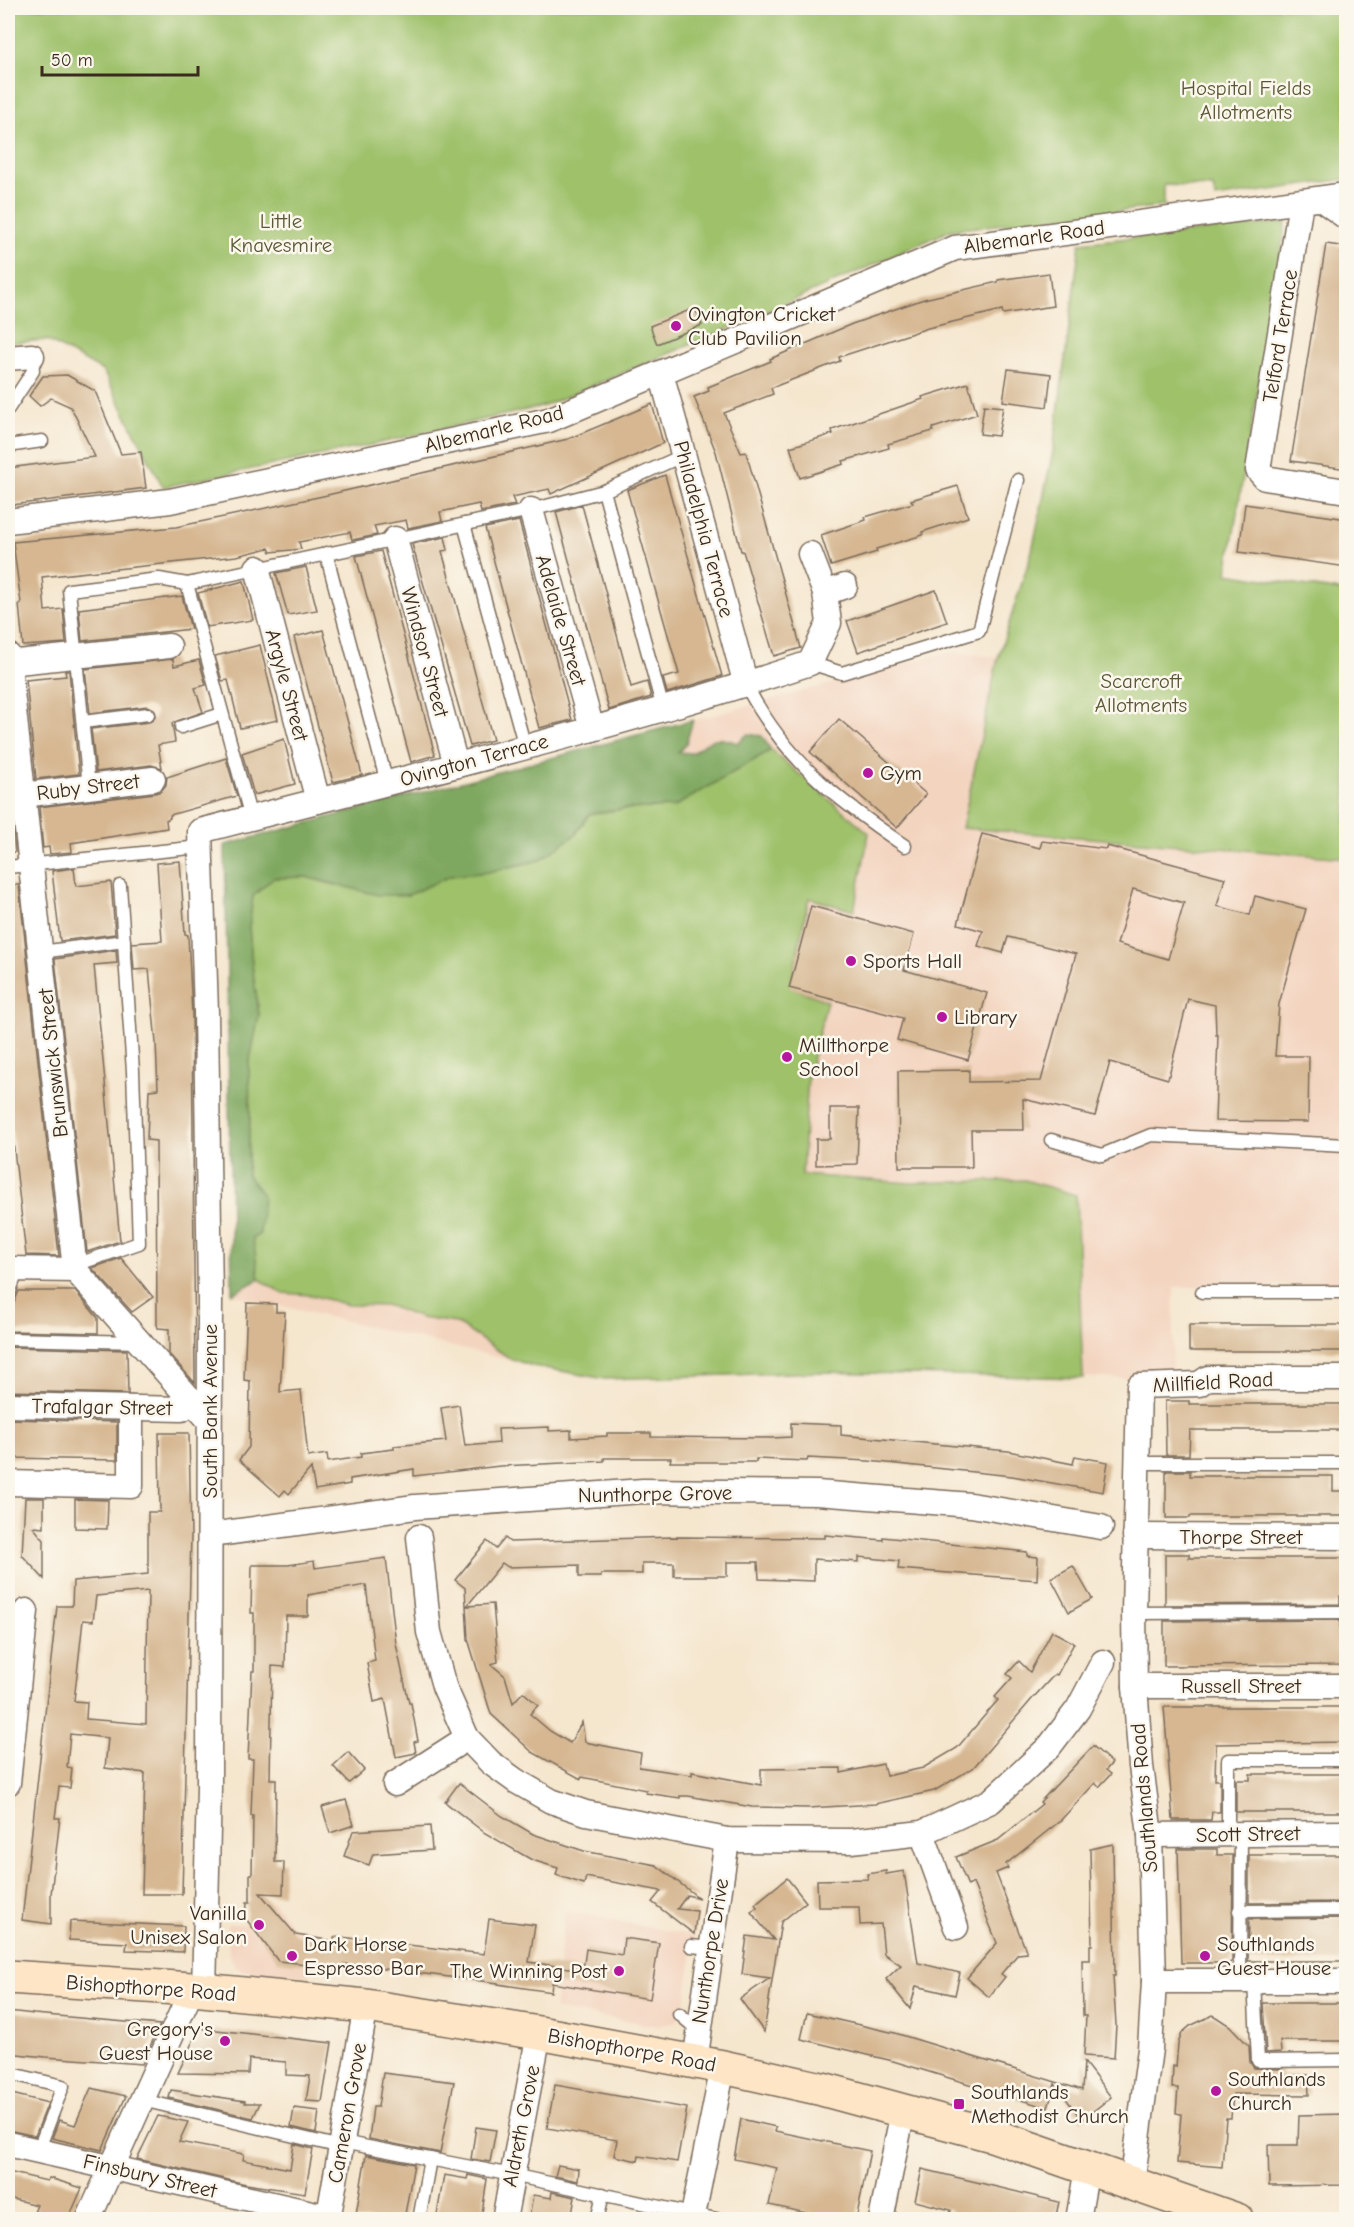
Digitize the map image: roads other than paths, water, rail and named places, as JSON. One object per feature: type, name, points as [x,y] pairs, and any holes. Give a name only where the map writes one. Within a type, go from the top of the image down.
[{"type":"street","name":"Albemarle Road","points":[[8,520],[170,501],[549,420],[955,248],[1347,195]]},
{"type":"street","points":[[1311,200],[1347,217]]},
{"type":"street","name":"Telford Terrace","points":[[1311,200],[1258,470],[1265,478],[1347,491]]},
{"type":"street","points":[[8,358],[32,356]]},
{"type":"street","name":"Philadelphia Terrace","points":[[662,373],[746,685]]},
{"type":"street","name":"Adelaide Street","points":[[531,510],[592,729]]},
{"type":"street","name":"Windsor Street","points":[[395,539],[456,765]]},
{"type":"street","points":[[810,554],[835,589],[829,623],[810,663]]},
{"type":"street","name":"Argyle Street","points":[[257,568],[318,801]]},
{"type":"street","points":[[8,663],[169,646]]},
{"type":"street","name":"Brunswick Street","points":[[8,656],[23,795],[19,866],[41,952],[75,1270]]},
{"type":"street","name":"Ovington Terrace","points":[[200,839],[251,818],[592,729],[746,685],[810,663]]},
{"type":"street","name":"Ruby Street","points":[[23,795],[153,778]]},
{"type":"street","name":"South Bank Avenue","points":[[198,1990],[209,1788],[210,1535],[206,1012],[200,839]]},
{"type":"street","points":[[10,1268],[75,1270],[209,1420]]},
{"type":"street","name":"Millfield Road","points":[[1138,1410],[1139,1386],[1199,1384],[1208,1378],[1347,1378]]},
{"type":"street","name":"Trafalgar Street","points":[[8,1405],[182,1409],[193,1400]]},
{"type":"street","points":[[8,1483],[131,1486],[131,1408]]},
{"type":"street","name":"Southlands Road","points":[[1132,2184],[1150,2049],[1154,1981],[1150,1835],[1135,1686],[1138,1410]]},
{"type":"street","name":"Nunthorpe Grove","points":[[210,1535],[415,1507],[643,1491],[829,1494],[971,1505],[1101,1527]]},
{"type":"street","name":"Thorpe Street","points":[[1136,1536],[1347,1537]]},
{"type":"street","points":[[419,1537],[429,1632],[444,1686],[467,1738],[500,1769],[551,1801],[586,1813],[727,1840],[851,1841],[922,1833],[991,1801],[1049,1747],[1078,1710],[1103,1662]]},
{"type":"street","points":[[8,1783],[26,1611]]},
{"type":"street","name":"Russell Street","points":[[1135,1686],[1347,1686]]},
{"type":"street","points":[[395,1784],[467,1738]]},
{"type":"street","points":[[922,1833],[956,1927]]},
{"type":"street","name":"Scott Street","points":[[1150,1835],[1347,1833]]},
{"type":"street","name":"Nunthorpe Drive","points":[[692,2217],[709,2064],[698,2030],[701,1947],[727,1840]]},
{"type":"street","name":"Bishopthorpe Road","points":[[8,1977],[198,1990],[366,2006],[539,2033],[709,2064],[822,2089],[992,2135],[1238,2220]]},
{"type":"street","points":[[1154,1981],[1347,1981]]},
{"type":"street","points":[[87,2220],[142,2100],[198,1990]]},
{"type":"street","name":"Cameron Grove","points":[[328,2218],[366,2006]]},
{"type":"street","name":"Aldreth Grove","points":[[504,2220],[539,2033]]},
{"type":"street","points":[[881,2220],[903,2111]]},
{"type":"street","name":"Finsbury Street","points":[[8,2144],[328,2218]]},
{"type":"street","points":[[1078,2220],[1087,2168]]},
{"type":"lane","points":[[8,410],[33,371],[32,356]]},
{"type":"lane","points":[[8,446],[42,441]]},
{"type":"lane","points":[[89,787],[69,590],[159,579],[187,584],[531,510],[604,491],[684,455]]},
{"type":"lane","points":[[810,663],[842,673],[979,631],[1018,480]]},
{"type":"lane","points":[[604,491],[663,709]]},
{"type":"lane","points":[[464,524],[525,747]]},
{"type":"lane","points":[[326,554],[387,783]]},
{"type":"lane","points":[[187,584],[251,818]]},
{"type":"lane","points":[[746,685],[755,703],[782,743],[817,781],[849,807],[905,846]]},
{"type":"lane","points":[[83,722],[148,714]]},
{"type":"lane","points":[[181,727],[222,714]]},
{"type":"lane","points":[[19,866],[200,839]]},
{"type":"lane","points":[[75,1270],[87,1261],[139,1242],[133,1071],[120,886]]},
{"type":"lane","points":[[41,952],[124,941]]},
{"type":"lane","points":[[1051,1140],[1102,1155],[1151,1135],[1347,1145]]},
{"type":"lane","points":[[8,1296],[10,1268]]},
{"type":"lane","points":[[1202,1292],[1347,1292]]},
{"type":"lane","points":[[8,1339],[140,1342]]},
{"type":"lane","points":[[1137,1463],[1347,1463]]},
{"type":"lane","points":[[1134,1613],[1347,1612]]},
{"type":"lane","points":[[1347,1760],[1228,1760],[1239,1911],[1258,2061],[1347,2060]]},
{"type":"lane","points":[[1239,1911],[1347,1910]]},
{"type":"lane","points":[[679,2014],[698,2030]]},
{"type":"lane","points":[[8,2073],[63,2086],[38,2151]]},
{"type":"lane","points":[[142,2100],[341,2144],[430,2159],[603,2194],[692,2217],[721,2220]]},
{"type":"lane","points":[[419,2220],[430,2159]]},
{"type":"lane","points":[[597,2220],[603,2194]]},
{"type":"place","name":"Ovington Cricket Club Pavilion","points":[[676,326]]},
{"type":"place","name":"Gym","points":[[868,773]]},
{"type":"place","name":"Sports Hall","points":[[851,961]]},
{"type":"place","name":"Library","points":[[942,1017]]},
{"type":"place","name":"Millthorpe School","points":[[787,1057]]},
{"type":"place","name":"Vanilla Unisex Salon","points":[[259,1925]]},
{"type":"place","name":"Dark Horse Espresso Bar","points":[[292,1956]]},
{"type":"place","name":"Southlands Guest House","points":[[1205,1956]]},
{"type":"place","name":"The Winning Post","points":[[619,1971]]},
{"type":"place","name":"Gregory's Guest House","points":[[225,2041]]},
{"type":"place","name":"Southlands Church","points":[[1216,2091]]},
{"type":"place","name":"Southlands Methodist Church","points":[[959,2104]]},
{"type":"park label","name":"Hospital Fields Allotments","points":[[1246,100]]},
{"type":"park label","name":"Little Knavesmire","points":[[281,233]]},
{"type":"park label","name":"Scarcroft Allotments","points":[[1141,693]]}]
